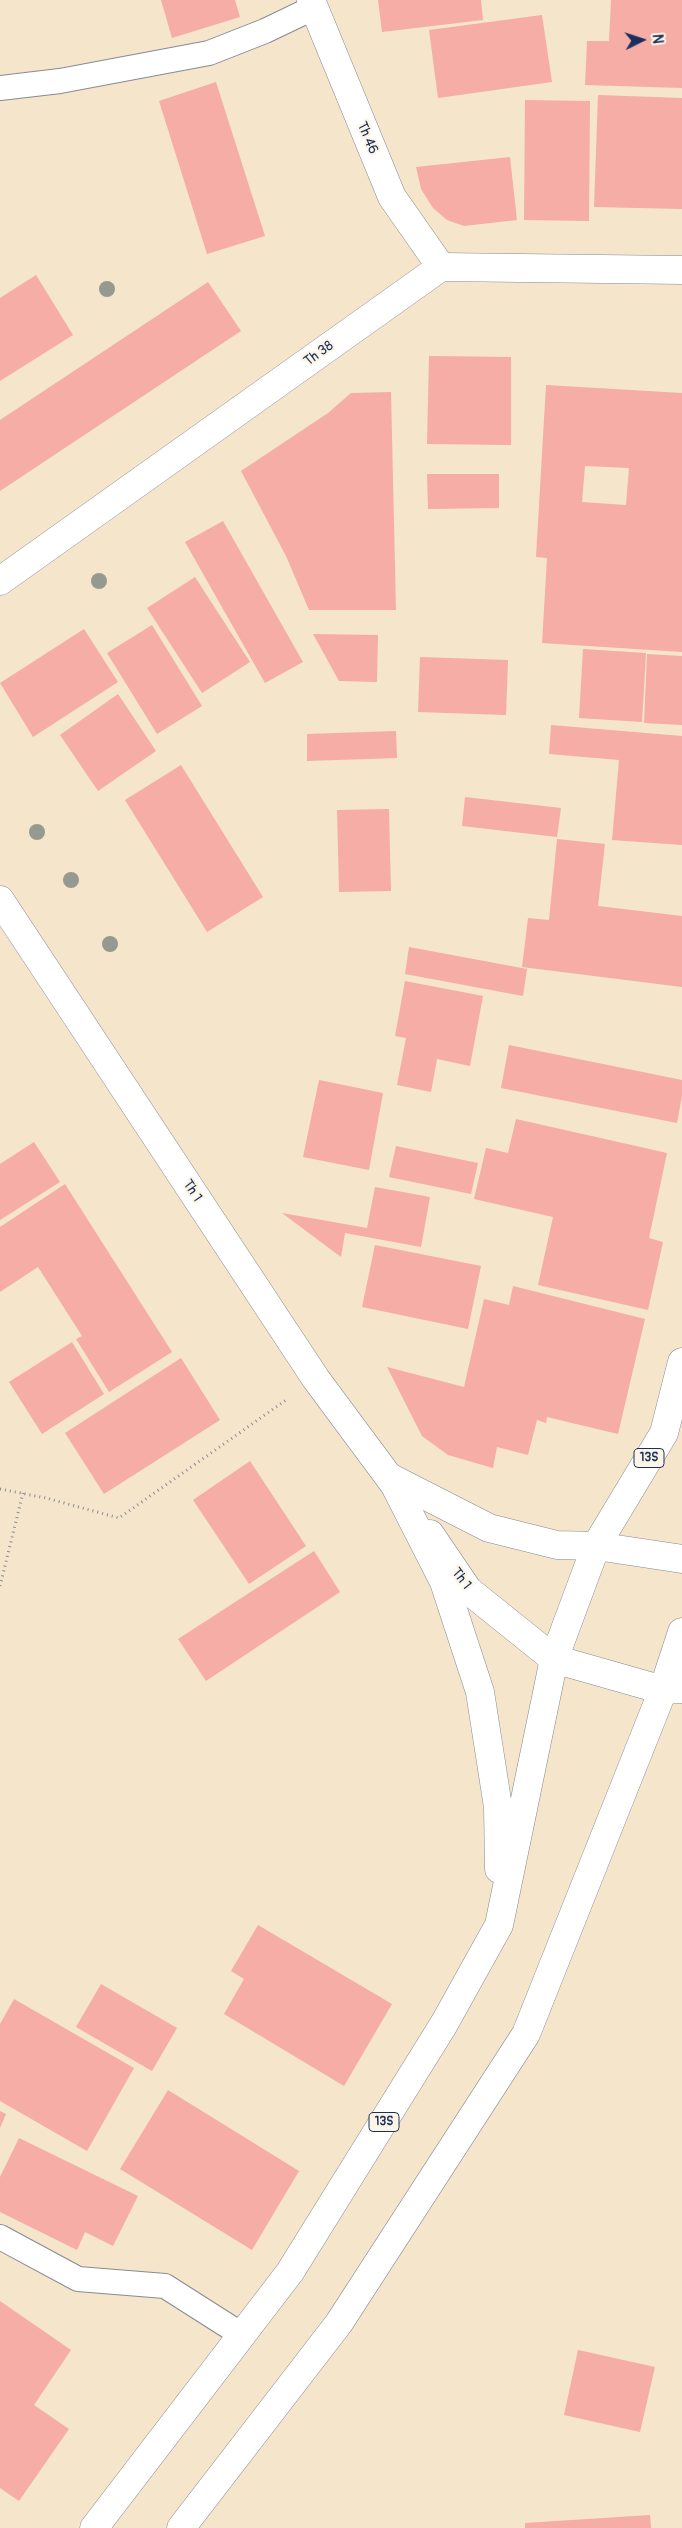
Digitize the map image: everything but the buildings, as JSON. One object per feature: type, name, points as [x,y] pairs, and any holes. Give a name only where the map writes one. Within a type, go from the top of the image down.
[{"type":"main road","name":"Th 46","points":[[312,4],[392,197],[441,267]]},
{"type":"main road","points":[[441,267],[682,270]]},
{"type":"main road","name":"Th 38","points":[[0,581],[441,267]]},
{"type":"main road","name":"Th 1","points":[[0,900],[316,1379],[391,1478],[468,1590],[554,1660]]},
{"type":"main road","name":"13S","points":[[94,2528],[290,2272],[444,2024],[499,1924],[554,1660],[596,1546],[664,1433],[682,1362]]},
{"type":"main road","points":[[391,1478],[444,1582],[480,1692],[498,1807],[499,1924]]},
{"type":"main road","name":"Th 1","points":[[391,1478],[489,1528],[557,1545],[596,1546],[682,1560]]},
{"type":"main road","points":[[181,2528],[339,2323],[526,2034],[673,1690],[682,1632]]},
{"type":"main road","points":[[554,1660],[673,1690]]},
{"type":"lane","points":[[0,88],[60,81],[210,53],[265,31],[312,4]]},
{"type":"lane","points":[[0,2237],[78,2279],[165,2286],[242,2335]]},
{"type":"path","points":[[0,1489],[23,1493],[119,1518],[316,1379]]},
{"type":"path","points":[[0,1586],[23,1493]]}]
